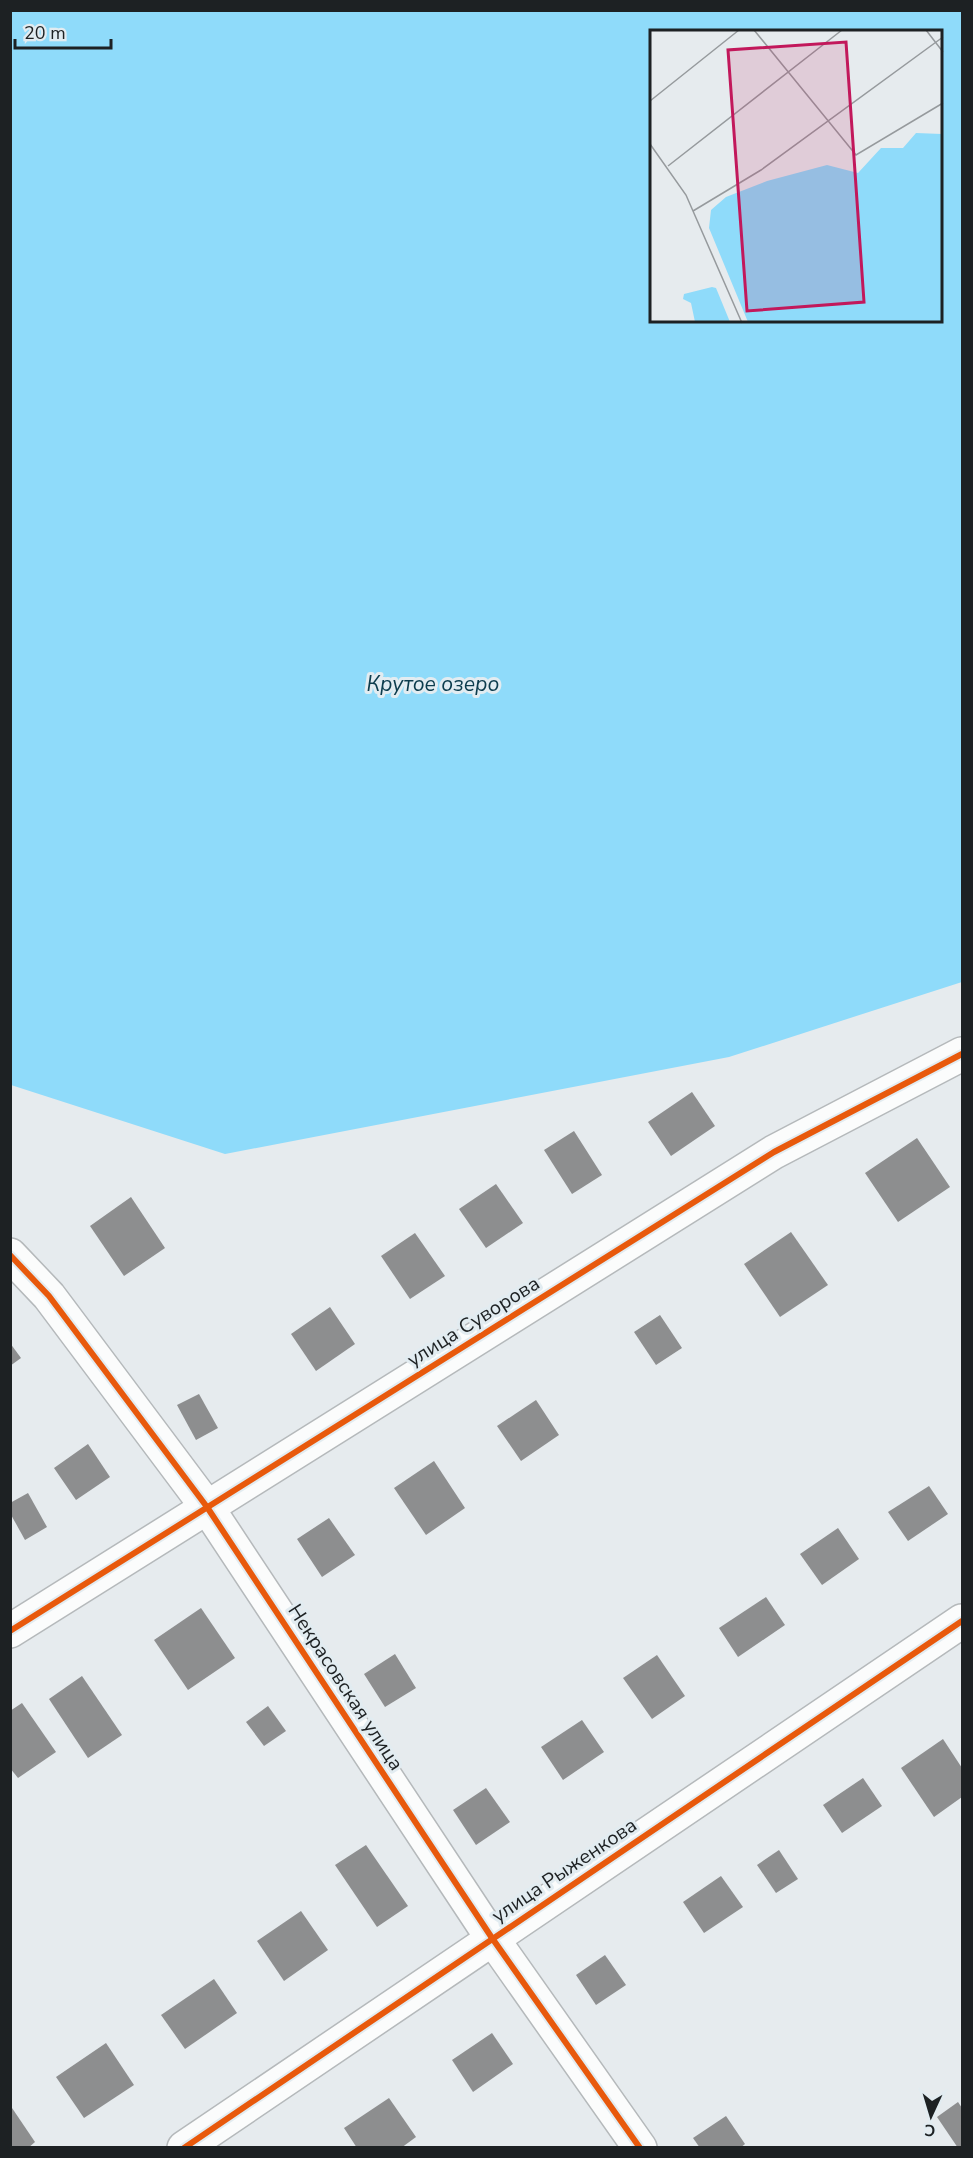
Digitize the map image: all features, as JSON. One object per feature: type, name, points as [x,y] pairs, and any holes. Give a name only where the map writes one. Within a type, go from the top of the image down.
[{"type":"street","name":"улица Суворова","points":[[10,1631],[774,1152],[963,1054]]},
{"type":"street","name":"Некрасовская улица","points":[[10,1255],[49,1296],[207,1507],[492,1938],[640,2148]]},
{"type":"street","name":"улица Рыженкова","points":[[184,2148],[963,1621]]},
{"type":"water","name":"Крутое озеро","points":[[11,10],[962,11],[962,982],[729,1057],[225,1154],[11,1085]]},
{"type":"building","points":[[692,1092],[715,1126],[671,1156],[648,1122]]},
{"type":"building","points":[[574,1131],[602,1175],[572,1194],[544,1150]]},
{"type":"building","points":[[917,1138],[950,1187],[898,1222],[865,1173]]},
{"type":"building","points":[[496,1184],[523,1223],[486,1248],[459,1209]]},
{"type":"building","points":[[131,1197],[165,1248],[124,1276],[90,1226]]},
{"type":"building","points":[[791,1232],[828,1285],[780,1317],[744,1264]]},
{"type":"building","points":[[415,1233],[445,1276],[410,1299],[381,1256]]},
{"type":"building","points":[[330,1307],[355,1344],[316,1371],[291,1334]]},
{"type":"building","points":[[660,1315],[682,1348],[656,1365],[634,1332]]},
{"type":"building","points":[[10,1343],[21,1358],[10,1366]]},
{"type":"building","points":[[199,1394],[218,1428],[196,1440],[177,1405]]},
{"type":"building","points":[[536,1400],[559,1435],[521,1461],[497,1426]]},
{"type":"building","points":[[88,1444],[110,1477],[76,1500],[54,1468]]},
{"type":"building","points":[[434,1461],[465,1508],[426,1535],[394,1488]]},
{"type":"building","points":[[929,1486],[948,1514],[908,1541],[888,1512]]},
{"type":"building","points":[[28,1493],[47,1527],[25,1540],[10,1513],[10,1503]]},
{"type":"building","points":[[329,1518],[355,1555],[322,1577],[297,1539]]},
{"type":"building","points":[[838,1528],[859,1559],[822,1585],[800,1554]]},
{"type":"building","points":[[766,1597],[785,1625],[738,1657],[719,1628]]},
{"type":"building","points":[[201,1608],[235,1658],[188,1690],[154,1640]]},
{"type":"building","points":[[395,1654],[416,1688],[385,1707],[364,1674]]},
{"type":"building","points":[[657,1655],[685,1696],[652,1719],[623,1678]]},
{"type":"building","points":[[82,1676],[122,1735],[88,1758],[49,1699]]},
{"type":"building","points":[[22,1703],[56,1752],[18,1778],[10,1768],[10,1711]]},
{"type":"building","points":[[268,1706],[286,1731],[264,1746],[246,1722]]},
{"type":"building","points":[[582,1720],[604,1752],[563,1780],[541,1747]]},
{"type":"building","points":[[943,1739],[962,1768],[962,1797],[934,1817],[901,1768]]},
{"type":"building","points":[[863,1778],[882,1806],[842,1833],[823,1805]]},
{"type":"building","points":[[486,1788],[510,1822],[476,1845],[453,1810]]},
{"type":"building","points":[[366,1845],[408,1906],[377,1927],[335,1865]]},
{"type":"building","points":[[779,1850],[798,1879],[776,1893],[757,1865]]},
{"type":"building","points":[[721,1876],[743,1907],[704,1933],[683,1902]]},
{"type":"building","points":[[301,1911],[328,1950],[284,1981],[257,1941]]},
{"type":"building","points":[[605,1955],[626,1985],[596,2005],[576,1975]]},
{"type":"building","points":[[214,1979],[237,2013],[185,2049],[161,2015]]},
{"type":"building","points":[[492,2033],[513,2064],[473,2092],[452,2060]]},
{"type":"building","points":[[106,2043],[134,2085],[84,2118],[56,2077]]},
{"type":"building","points":[[389,2098],[416,2137],[401,2148],[357,2148],[344,2128]]},
{"type":"building","points":[[958,2102],[962,2108],[961,2148],[958,2148],[937,2117]]},
{"type":"building","points":[[10,2105],[35,2142],[28,2148],[10,2148]]},
{"type":"building","points":[[726,2116],[745,2144],[740,2148],[700,2148],[693,2138]]},
{"type":"cycle path","points":[[10,1631],[774,1152],[962,1054]]},
{"type":"cycle path","points":[[10,1255],[49,1296],[207,1507],[492,1938],[640,2148]]},
{"type":"cycle path","points":[[184,2148],[962,1621]]}]
